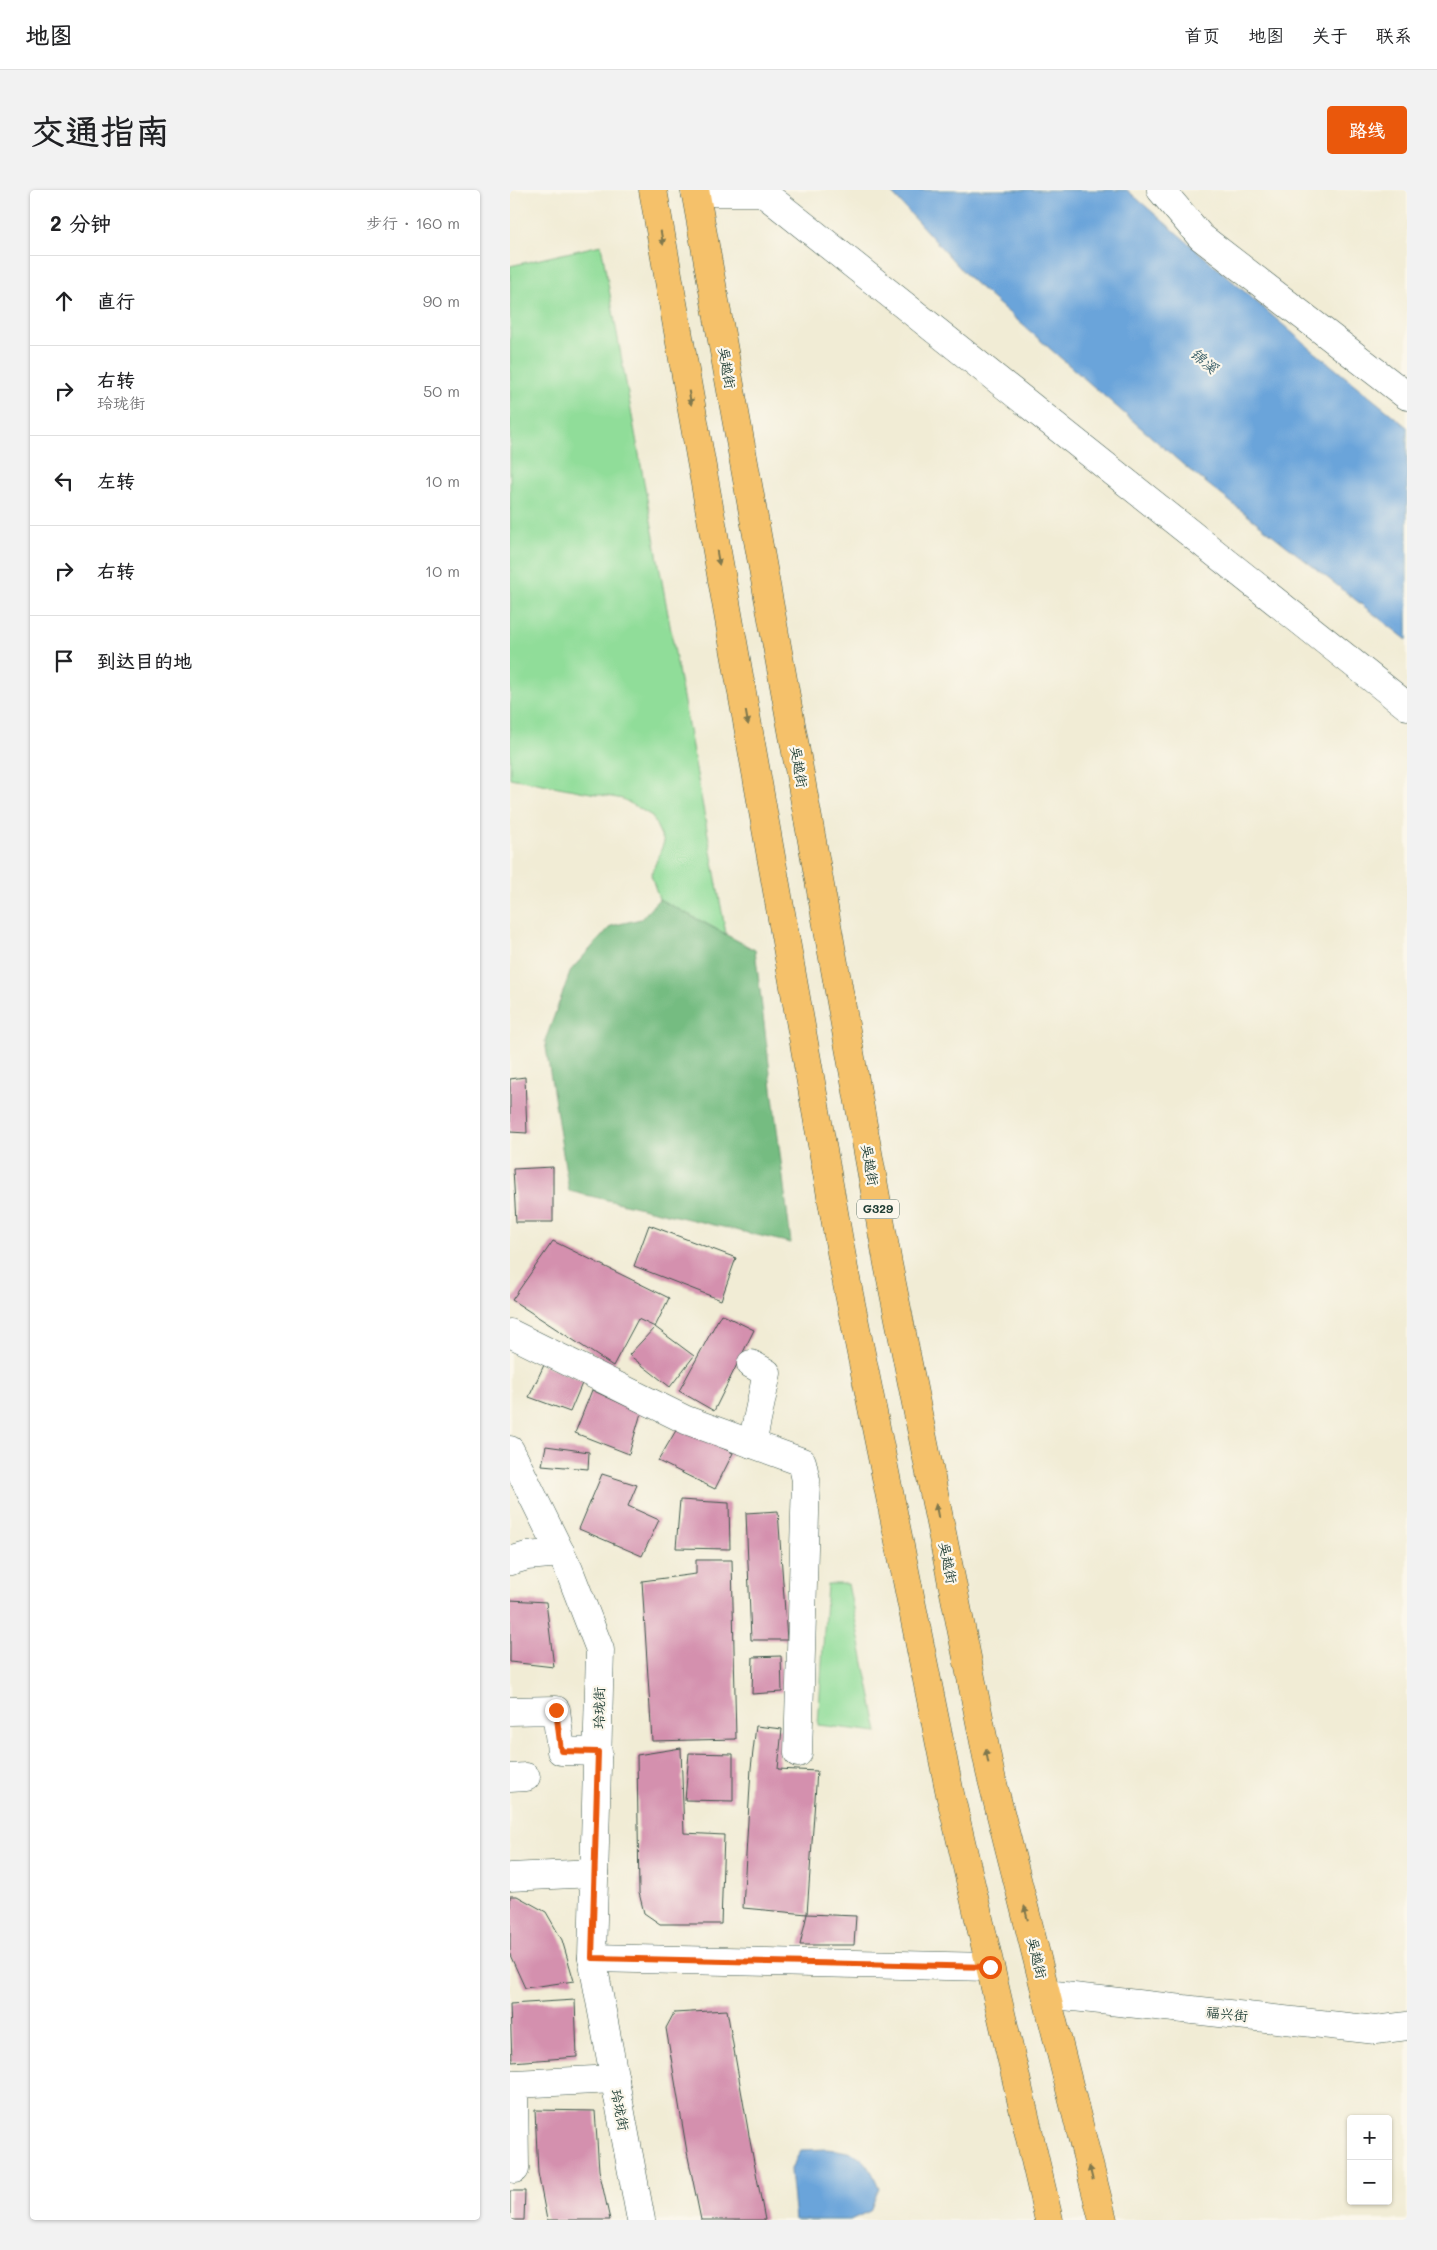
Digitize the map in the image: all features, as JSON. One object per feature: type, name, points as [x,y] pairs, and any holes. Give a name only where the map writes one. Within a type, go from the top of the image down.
[{"type":"highway","points":[[654,190],[844,1270],[950,1794],[1049,2220]]},
{"type":"highway","name":"吴越街","points":[[695,191],[888,1264],[990,1772],[1103,2220]]},
{"type":"street","points":[[1161,190],[1201,237],[1407,396]]},
{"type":"street","points":[[695,191],[762,192],[1407,706]]},
{"type":"street","points":[[510,1333],[686,1420],[802,1462],[806,1480],[798,1753]]},
{"type":"street","points":[[751,1364],[767,1373],[752,1444]]},
{"type":"street","name":"玲珑街","points":[[510,1450],[561,1553],[600,1650],[592,1958],[641,2220]]},
{"type":"street","points":[[510,1561],[527,1556],[561,1553]]},
{"type":"street","points":[[510,1711],[556,1710],[561,1751],[598,1752]]},
{"type":"street","points":[[510,1877],[594,1873]]},
{"type":"street","points":[[592,1958],[990,1967]]},
{"type":"street","name":"福兴街","points":[[1046,1994],[1376,2030],[1407,2026]]},
{"type":"street","points":[[515,2169],[514,2084],[615,2079]]},
{"type":"green space","points":[[601,245],[726,934],[659,899],[651,875],[664,842],[652,816],[623,799],[510,778],[510,266]]},
{"type":"green space","points":[[659,899],[755,950],[791,1243],[569,1191],[545,1041],[571,970],[611,926],[641,919]]},
{"type":"green space","points":[[827,1584],[848,1584],[878,1732],[818,1725]]},
{"type":"water","name":"锦溪","points":[[889,190],[1127,190],[1311,349],[1407,427],[1407,640],[1187,468],[970,279]]},
{"type":"water","points":[[826,2149],[854,2154],[865,2162],[870,2169],[879,2188],[870,2211],[850,2220],[795,2220],[790,2171],[801,2150]]},
{"type":"building","points":[[525,1077],[527,1133],[510,1132],[510,1079]]},
{"type":"building","points":[[553,1167],[553,1222],[516,1222],[513,1169]]},
{"type":"building","points":[[649,1225],[736,1258],[721,1300],[634,1266]]},
{"type":"building","points":[[553,1241],[669,1298],[655,1327],[638,1319],[613,1366],[512,1300]]},
{"type":"building","points":[[721,1314],[754,1330],[714,1411],[679,1391]]},
{"type":"building","points":[[655,1327],[694,1356],[670,1387],[629,1355]]},
{"type":"building","points":[[544,1365],[583,1381],[570,1412],[529,1397]]},
{"type":"building","points":[[592,1390],[641,1413],[629,1454],[575,1433]]},
{"type":"building","points":[[678,1427],[733,1453],[715,1489],[658,1461]]},
{"type":"building","points":[[546,1446],[589,1452],[588,1469],[542,1465]]},
{"type":"building","points":[[602,1474],[637,1485],[628,1506],[659,1520],[642,1556],[579,1529]]},
{"type":"building","points":[[680,1500],[729,1503],[730,1549],[676,1548]]},
{"type":"building","points":[[778,1511],[787,1640],[751,1640],[746,1513]]},
{"type":"building","points":[[696,1560],[732,1560],[736,1739],[652,1741],[642,1581],[696,1574]]},
{"type":"building","points":[[510,1600],[546,1602],[554,1667],[510,1662]]},
{"type":"building","points":[[781,1656],[782,1692],[752,1694],[753,1657]]},
{"type":"building","points":[[756,1726],[782,1729],[778,1769],[817,1771],[807,1914],[743,1908],[751,1768]]},
{"type":"building","points":[[681,1748],[684,1833],[724,1835],[721,1924],[660,1924],[644,1913],[639,1893],[637,1755]]},
{"type":"building","points":[[689,1753],[733,1754],[733,1801],[685,1800]]},
{"type":"building","points":[[510,1896],[517,1896],[546,1912],[562,1940],[574,1981],[525,1988],[510,1955]]},
{"type":"building","points":[[807,1914],[856,1916],[854,1945],[800,1945]]},
{"type":"building","points":[[575,2000],[577,2057],[512,2062],[510,2004]]},
{"type":"building","points":[[727,2010],[765,2220],[701,2220],[687,2152],[666,2028],[674,2013]]},
{"type":"building","points":[[535,2110],[595,2111],[599,2170],[610,2220],[547,2220],[538,2173]]},
{"type":"building","points":[[510,2191],[525,2191],[524,2220],[510,2220]]},
{"type":"route","points":[[556,1710],[561,1751],[598,1752],[592,1958],[990,1967]]}]
